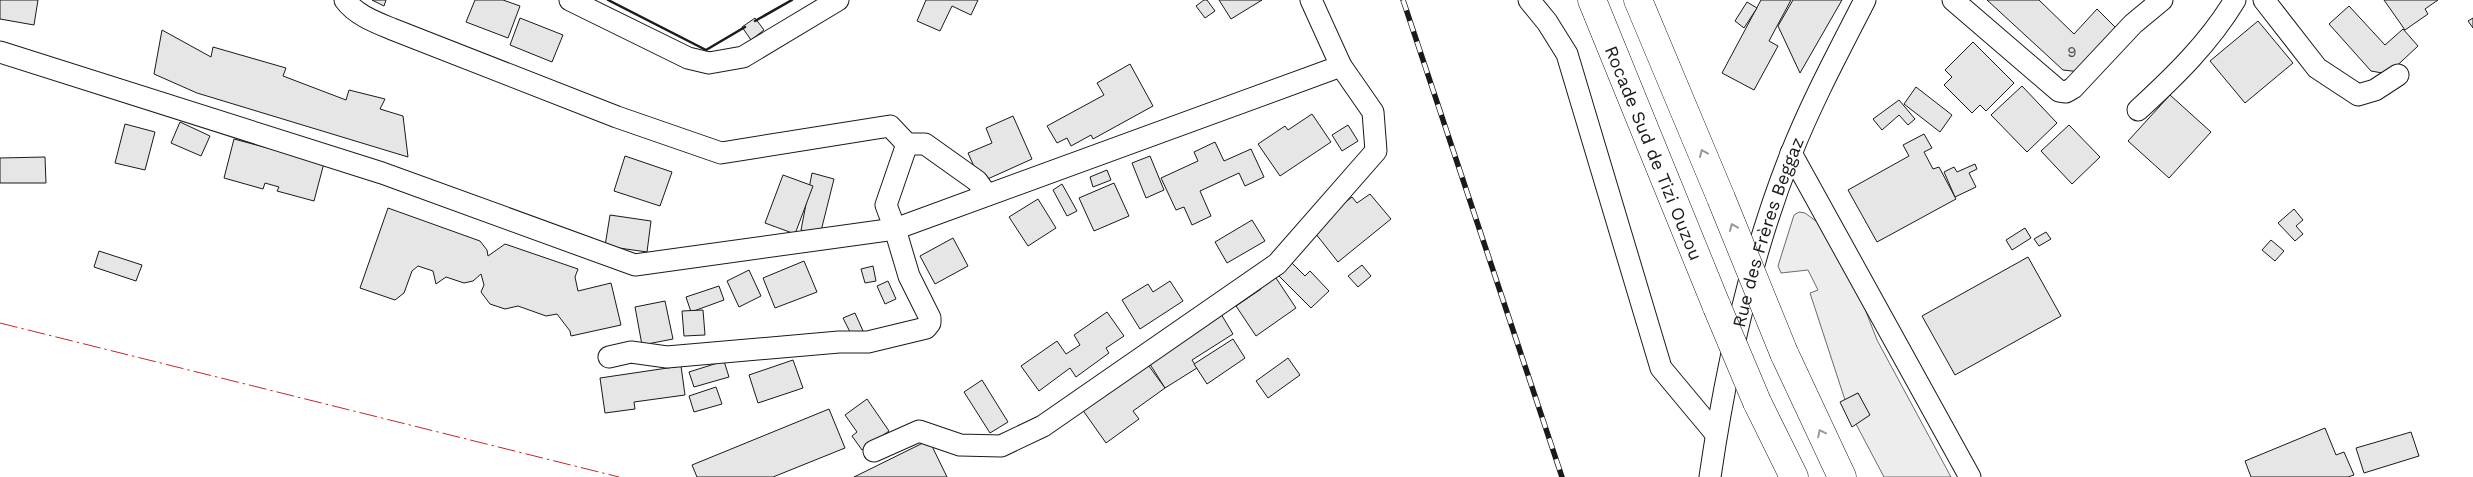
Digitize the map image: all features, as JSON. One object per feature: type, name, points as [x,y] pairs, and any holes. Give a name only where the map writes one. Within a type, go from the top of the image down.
[{"type":"highway","name":"Rocade Sud de Tizi Ouzou","points":[[1592,0],[1757,402],[1794,477]]},
{"type":"highway","points":[[1638,0],[1784,353],[1842,477]]},
{"type":"street","points":[[345,0],[369,20],[617,118],[721,153],[890,126],[907,144],[925,144],[977,181],[987,195]]},
{"type":"street","points":[[570,0],[688,58],[709,63],[742,57],[838,0]]},
{"type":"street","points":[[874,451],[919,431],[960,445],[1001,446],[1043,426],[1277,264],[1376,151],[1373,112],[1341,66],[1311,0]]},
{"type":"street","points":[[1529,0],[1547,22],[1567,54],[1661,368],[1716,434]]},
{"type":"street","name":"Rue des Frères Beggaz","points":[[1710,477],[1722,396],[1741,313],[1768,216],[1791,153],[1865,0]]},
{"type":"street","points":[[1953,0],[2059,91],[2066,92],[2080,81],[2133,24],[2162,0]]},
{"type":"street","points":[[2138,110],[2186,66],[2218,28],[2235,0]]},
{"type":"street","points":[[2264,0],[2273,14],[2317,68],[2358,95],[2376,90],[2398,75]]},
{"type":"street","points":[[0,52],[382,173],[634,265],[896,229],[1341,66]]},
{"type":"street","points":[[609,356],[631,352],[667,357],[840,342],[868,342],[926,328],[930,323],[930,318],[909,276],[896,229],[886,205],[907,144]]},
{"type":"street","points":[[1791,153],[1880,313],[1922,394],[1970,477]]},
{"type":"shaded area","points":[[1799,212],[1805,213],[1824,227],[1853,278],[1877,340],[1951,477],[1884,477],[1856,424],[1869,415],[1858,393],[1845,400],[1810,293],[1818,290],[1808,270],[1781,273],[1778,266],[1794,215]]},
{"type":"building","points":[[0,0],[38,0],[34,25],[0,19]]},
{"type":"building","points":[[372,0],[386,0],[384,6]]},
{"type":"building","points":[[475,0],[503,0],[520,6],[508,38],[466,22]]},
{"type":"building","points":[[926,0],[978,0],[971,15],[952,6],[940,31],[917,21]]},
{"type":"building","points":[[1207,0],[1215,11],[1205,18],[1196,6]]},
{"type":"building","points":[[1219,0],[1262,0],[1231,19]]},
{"type":"building","points":[[1761,0],[1791,0],[1769,41],[1778,46],[1754,90],[1722,73]]},
{"type":"building","points":[[1793,0],[1842,0],[1800,73],[1778,26]]},
{"type":"building","points":[[1987,0],[2039,0],[2074,34],[2097,9],[2120,32],[2081,72],[2063,70]]},
{"type":"building","points":[[2384,0],[2438,0],[2425,9],[2428,14],[2405,30]]},
{"type":"building","points":[[1747,2],[1757,8],[1744,28],[1735,21]]},
{"type":"building","points":[[2349,6],[2385,45],[2403,29],[2418,46],[2388,74],[2371,71],[2329,24]]},
{"type":"building","points":[[520,18],[563,35],[552,62],[510,45]]},
{"type":"building","points":[[755,18],[764,30],[751,40],[742,27]]},
{"type":"building","points":[[2473,18],[2473,28],[2468,21]]},
{"type":"building","points":[[2258,21],[2293,63],[2245,103],[2210,61]]},
{"type":"building","points":[[162,30],[211,57],[213,47],[286,68],[283,76],[346,100],[349,90],[385,99],[380,109],[403,116],[408,157],[197,93],[154,74]]},
{"type":"building","points":[[1973,42],[2014,83],[1986,111],[1980,105],[1972,113],[1944,85],[1952,77],[1945,70]]},
{"type":"building","points":[[1130,64],[1153,106],[1093,139],[1091,135],[1071,146],[1067,138],[1057,143],[1047,126],[1104,95],[1097,83]]},
{"type":"building","points":[[2022,86],[2057,123],[2027,152],[1991,115]]},
{"type":"building","points":[[1916,87],[1952,115],[1940,132],[1904,104]]},
{"type":"building","points":[[2170,95],[2211,132],[2169,178],[2128,141]]},
{"type":"building","points":[[1899,100],[1915,119],[1908,125],[1899,115],[1882,130],[1873,119]]},
{"type":"building","points":[[1312,114],[1331,142],[1280,176],[1258,144],[1285,126],[1288,130]]},
{"type":"building","points":[[1013,116],[1032,159],[981,182],[968,153],[992,143],[986,128]]},
{"type":"building","points":[[180,122],[210,136],[201,156],[171,143]]},
{"type":"building","points":[[125,124],[155,132],[145,170],[115,163]]},
{"type":"building","points":[[1348,125],[1358,141],[1342,151],[1332,135]]},
{"type":"building","points":[[2069,125],[2100,157],[2072,184],[2041,151]]},
{"type":"building","points":[[1924,134],[1932,148],[1924,152],[1933,169],[1939,167],[1956,199],[1877,242],[1848,190],[1909,156],[1903,145]]},
{"type":"building","points":[[234,139],[324,163],[314,201],[277,191],[279,187],[265,183],[263,189],[224,178]]},
{"type":"building","points":[[1215,142],[1224,161],[1251,149],[1264,177],[1245,186],[1239,173],[1200,191],[1211,216],[1192,225],[1184,207],[1176,210],[1161,178],[1198,161],[1194,152]]},
{"type":"building","points":[[625,156],[672,172],[660,206],[614,191]]},
{"type":"building","points":[[1150,156],[1164,190],[1146,198],[1132,163]]},
{"type":"building","points":[[45,157],[46,183],[0,183],[0,158]]},
{"type":"building","points":[[1975,164],[1977,169],[1969,173],[1976,187],[1955,197],[1944,172],[1954,167],[1957,172]]},
{"type":"building","points":[[1107,170],[1111,180],[1093,187],[1090,177]]},
{"type":"building","points":[[812,173],[834,179],[820,235],[801,230]]},
{"type":"building","points":[[783,175],[813,186],[795,234],[765,223]]},
{"type":"building","points":[[1114,183],[1129,216],[1094,231],[1079,198]]},
{"type":"building","points":[[1062,184],[1077,211],[1067,216],[1053,190]]},
{"type":"building","points":[[1370,194],[1391,219],[1338,262],[1312,229],[1352,197],[1357,203]]},
{"type":"building","points":[[1038,199],[1056,228],[1028,246],[1009,217]]},
{"type":"building","points":[[388,208],[480,241],[487,250],[488,256],[505,244],[578,269],[575,277],[578,291],[611,283],[621,325],[571,336],[570,331],[557,314],[546,316],[518,306],[505,309],[490,304],[481,292],[484,285],[481,274],[473,281],[464,283],[446,277],[436,284],[433,271],[418,266],[412,271],[404,293],[395,300],[360,288]]},
{"type":"building","points":[[2294,209],[2303,220],[2296,226],[2303,234],[2295,241],[2278,223]]},
{"type":"building","points":[[610,215],[651,221],[647,252],[605,246]]},
{"type":"building","points":[[1252,220],[1265,241],[1227,263],[1215,242]]},
{"type":"building","points":[[2025,228],[2031,238],[2012,250],[2006,240]]},
{"type":"building","points":[[2046,232],[2051,239],[2039,246],[2034,239]]},
{"type":"building","points":[[953,238],[968,266],[935,284],[920,256]]},
{"type":"building","points":[[2271,240],[2284,251],[2275,261],[2262,250]]},
{"type":"building","points":[[99,251],[142,265],[136,281],[94,267]]},
{"type":"building","points":[[2028,257],[2061,316],[1955,375],[1922,316]]},
{"type":"building","points":[[804,261],[817,292],[775,308],[763,278]]},
{"type":"building","points":[[1290,261],[1305,276],[1310,271],[1329,291],[1311,308],[1277,274]]},
{"type":"building","points":[[1362,265],[1371,276],[1358,287],[1348,276]]},
{"type":"building","points":[[873,266],[876,281],[865,283],[861,269]]},
{"type":"building","points":[[749,270],[761,296],[739,307],[727,281]]},
{"type":"building","points":[[1274,275],[1296,308],[1256,336],[1236,306],[1261,289],[1259,286]]},
{"type":"building","points":[[888,281],[896,299],[885,304],[877,286]]},
{"type":"building","points":[[1170,281],[1183,301],[1140,329],[1122,300],[1148,284],[1153,292]]},
{"type":"building","points":[[719,286],[724,300],[691,312],[686,297]]},
{"type":"building","points":[[665,301],[673,339],[642,345],[635,307]]},
{"type":"building","points":[[703,310],[705,335],[684,336],[682,311]]},
{"type":"building","points":[[1107,312],[1124,336],[1106,348],[1109,353],[1076,377],[1070,368],[1039,391],[1021,366],[1057,341],[1066,354],[1080,345],[1074,335]]},
{"type":"building","points":[[855,313],[863,331],[852,336],[843,318]]},
{"type":"building","points":[[1221,314],[1233,334],[1192,360],[1197,368],[1165,388],[1148,361]]},
{"type":"building","points":[[1233,339],[1245,358],[1207,384],[1194,364]]},
{"type":"building","points":[[1288,358],[1300,375],[1268,398],[1256,381]]},
{"type":"building","points":[[793,360],[803,388],[758,403],[749,375]]},
{"type":"building","points":[[724,361],[729,377],[694,387],[689,372]]},
{"type":"building","points":[[1146,362],[1165,388],[1133,411],[1139,419],[1106,443],[1082,409]]},
{"type":"building","points":[[681,366],[685,395],[634,402],[635,409],[605,413],[600,378]]},
{"type":"building","points":[[982,380],[1008,422],[990,433],[964,392]]},
{"type":"building","points":[[716,387],[722,404],[694,412],[689,396]]},
{"type":"building","points":[[1858,393],[1870,415],[1852,427],[1840,402]]},
{"type":"building","points":[[867,399],[889,431],[862,450],[852,436],[857,432],[845,415]]},
{"type":"building","points":[[829,409],[845,448],[773,477],[697,477],[692,465]]},
{"type":"building","points":[[2325,428],[2336,455],[2344,452],[2354,475],[2348,477],[2251,477],[2245,461]]},
{"type":"building","points":[[2411,432],[2419,456],[2364,473],[2356,448]]},
{"type":"building","points":[[929,440],[947,477],[854,477]]},
{"type":"railway","points":[[1403,0],[1562,477]]},
{"type":"wall","points":[[608,0],[706,50],[745,27]]},
{"type":"wall","points":[[755,21],[792,0]]},
{"type":"power","points":[[0,323],[619,477]]}]
